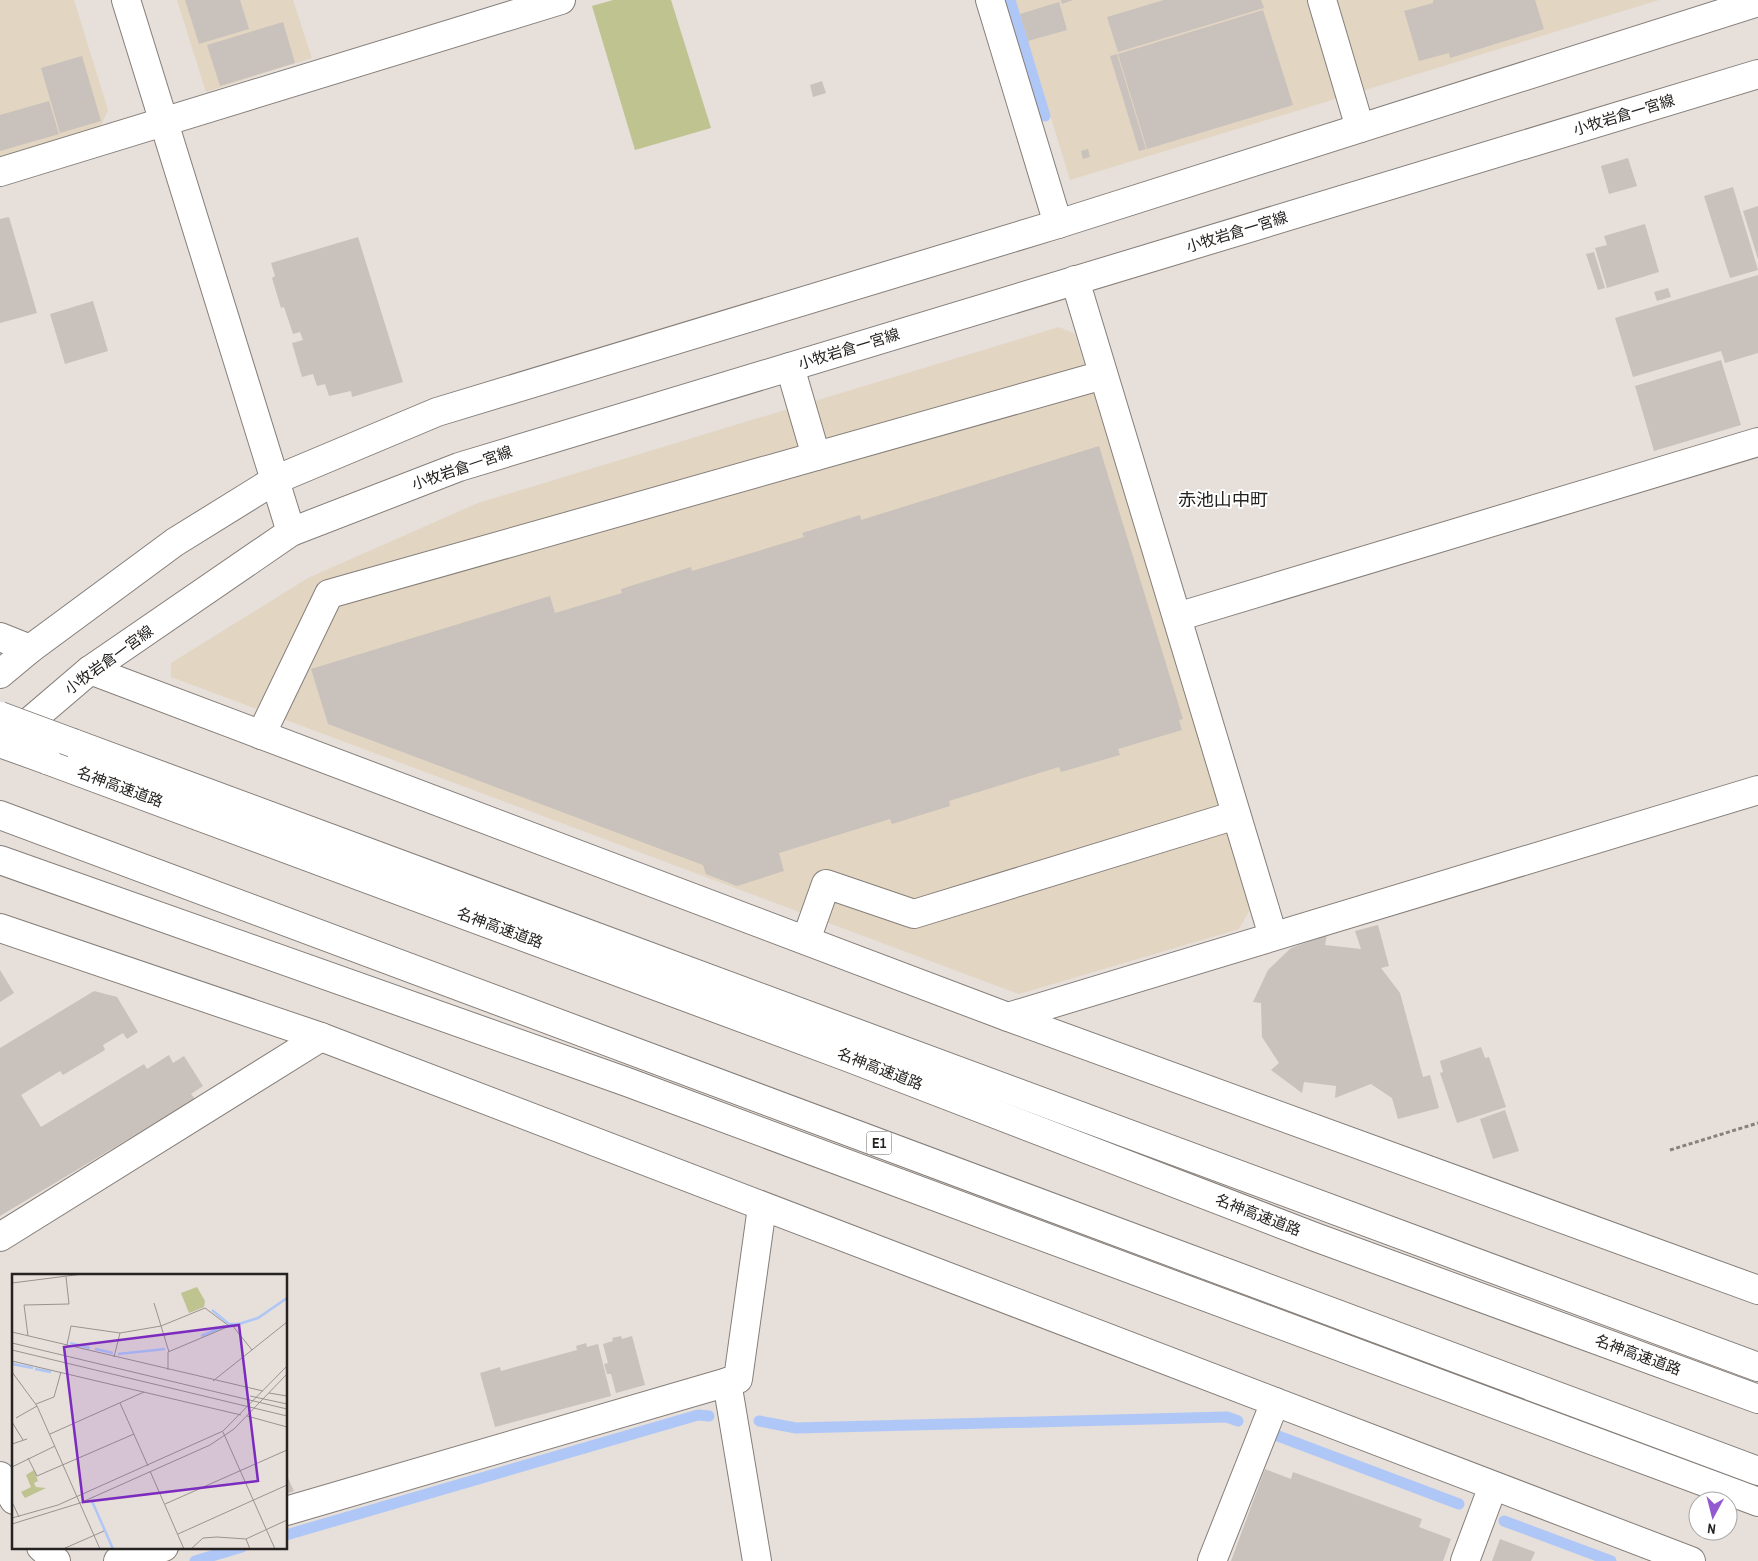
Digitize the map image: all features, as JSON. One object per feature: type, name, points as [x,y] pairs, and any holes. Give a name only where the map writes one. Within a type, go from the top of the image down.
[{"type":"main road","points":[[126,0],[291,532]]},
{"type":"main road","points":[[0,172],[561,0]]},
{"type":"main road","points":[[990,0],[1058,224]]},
{"type":"main road","points":[[1322,0],[1360,128]]},
{"type":"main road","points":[[0,674],[30,649],[175,542],[275,480],[437,412],[1058,224],[1758,2]]},
{"type":"main road","name":"小牧岩倉一宮線","points":[[0,745],[90,670],[291,532],[458,467],[1758,74]]},
{"type":"main road","points":[[1075,280],[1273,936]]},
{"type":"main road","points":[[790,366],[816,456]]},
{"type":"main road","points":[[262,735],[329,594],[1103,375]]},
{"type":"main road","points":[[1177,617],[1758,442]]},
{"type":"main road","points":[[0,637],[30,649]]},
{"type":"main road","points":[[90,670],[1008,1016],[1758,1290]]},
{"type":"main road","points":[[0,716],[1758,1367]]},
{"type":"main road","name":"名神高速道路","points":[[0,745],[47,760],[850,1058],[1315,1237],[1758,1399]]},
{"type":"main road","points":[[1008,1016],[1758,790]]},
{"type":"main road","name":"E1","points":[[0,815],[1758,1471]]},
{"type":"main road","points":[[806,940],[826,884],[914,914],[1236,815]]},
{"type":"main road","points":[[0,860],[627,1082],[1758,1502]]},
{"type":"main road","points":[[0,928],[321,1036],[762,1207],[1691,1561]]},
{"type":"main road","points":[[0,1236],[321,1036]]},
{"type":"main road","points":[[288,1510],[738,1379],[762,1207]]},
{"type":"main road","points":[[727,1382],[757,1561]]},
{"type":"main road","points":[[1212,1561],[1275,1402]]},
{"type":"main road","points":[[0,1476],[12,1497]]},
{"type":"main road","points":[[1465,1561],[1493,1486]]},
{"type":"main road","points":[[42,1548],[56,1561]]},
{"type":"main road","points":[[118,1561],[161,1548]]},
{"type":"path","points":[[1670,1150],[1758,1123]]},
{"type":"shaded area","points":[[0,0],[74,0],[108,110],[100,128],[0,157]]},
{"type":"shaded area","points":[[177,0],[293,0],[312,58],[206,92]]},
{"type":"shaded area","points":[[1015,0],[1659,0],[1070,180]]},
{"type":"shaded area","points":[[1059,327],[1075,334],[1252,906],[1239,929],[1019,994],[171,677],[171,663],[308,578],[478,503]]},
{"type":"green space","points":[[613,0],[671,0],[711,128],[635,150],[592,6]]},
{"type":"building","points":[[185,0],[240,0],[249,29],[199,44]]},
{"type":"building","points":[[1061,0],[1073,0],[1062,4]]},
{"type":"building","points":[[1164,0],[1261,0],[1264,8],[1118,52],[1107,17]]},
{"type":"building","points":[[1433,0],[1535,0],[1544,29],[1450,58],[1449,53],[1419,61],[1404,11],[1433,3]]},
{"type":"building","points":[[1059,2],[1067,30],[1028,41],[1020,14]]},
{"type":"building","points":[[1263,10],[1293,105],[1147,149],[1118,54]]},
{"type":"building","points":[[283,22],[295,63],[220,86],[207,45]]},
{"type":"building","points":[[1117,54],[1146,149],[1139,151],[1110,56]]},
{"type":"building","points":[[82,56],[101,121],[60,133],[41,68]]},
{"type":"building","points":[[822,81],[826,93],[813,97],[810,85]]},
{"type":"building","points":[[49,101],[59,134],[0,151],[0,115]]},
{"type":"building","points":[[1088,149],[1090,157],[1083,159],[1081,151]]},
{"type":"building","points":[[1628,158],[1637,186],[1609,194],[1601,166]]},
{"type":"building","points":[[1733,187],[1758,270],[1730,278],[1704,196]]},
{"type":"building","points":[[1758,206],[1758,259],[1743,211]]},
{"type":"building","points":[[9,217],[37,313],[0,323],[0,219]]},
{"type":"building","points":[[1645,224],[1659,272],[1607,288],[1595,248],[1607,245],[1604,236]]},
{"type":"building","points":[[358,237],[403,382],[352,397],[351,391],[329,396],[325,384],[317,386],[313,374],[302,377],[292,343],[303,340],[300,332],[293,334],[284,307],[281,308],[272,278],[275,276],[271,263]]},
{"type":"building","points":[[1594,252],[1605,288],[1598,290],[1586,254]]},
{"type":"building","points":[[1758,275],[1758,353],[1725,363],[1721,351],[1633,377],[1615,318]]},
{"type":"building","points":[[1668,288],[1671,297],[1657,301],[1654,292]]},
{"type":"building","points":[[93,301],[108,351],[65,364],[50,314]]},
{"type":"building","points":[[1721,360],[1741,425],[1654,451],[1635,386]]},
{"type":"building","points":[[1099,446],[1183,719],[1179,720],[1182,730],[1118,749],[1120,755],[1061,772],[1059,767],[949,801],[950,806],[892,824],[890,819],[779,853],[784,871],[737,886],[706,874],[703,865],[328,724],[311,669],[550,596],[555,613],[622,593],[621,589],[691,567],[692,571],[804,537],[802,533],[860,515],[861,520]]},
{"type":"building","points":[[1378,925],[1389,966],[1381,968],[1400,993],[1423,1077],[1430,1075],[1439,1108],[1398,1119],[1392,1098],[1371,1084],[1335,1098],[1336,1086],[1304,1082],[1302,1093],[1271,1070],[1279,1063],[1262,1037],[1261,1003],[1253,1002],[1268,970],[1291,948],[1327,935],[1325,945],[1361,949],[1355,931]]},
{"type":"building","points":[[0,970],[14,993],[0,1002]]},
{"type":"building","points":[[94,991],[117,997],[138,1032],[127,1039],[123,1033],[103,1045],[105,1050],[63,1075],[60,1071],[21,1095],[41,1127],[144,1064],[147,1069],[169,1055],[173,1063],[184,1056],[203,1086],[191,1094],[195,1099],[0,1216],[0,1048]]},
{"type":"building","points":[[1481,1047],[1485,1058],[1489,1057],[1506,1107],[1457,1123],[1440,1073],[1443,1072],[1440,1061]]},
{"type":"building","points":[[1505,1110],[1519,1151],[1493,1159],[1480,1119]]},
{"type":"building","points":[[621,1336],[622,1339],[632,1336],[645,1385],[616,1393],[611,1374],[607,1374],[604,1364],[608,1363],[603,1344],[613,1341],[612,1338]]},
{"type":"building","points":[[586,1343],[587,1347],[598,1344],[611,1396],[495,1427],[480,1373],[500,1367],[501,1371],[577,1350],[576,1346]]},
{"type":"building","points":[[1265,1469],[1291,1479],[1293,1472],[1422,1519],[1419,1527],[1451,1539],[1443,1561],[1231,1561]]},
{"type":"building","points":[[288,1478],[294,1491],[288,1493]]},
{"type":"building","points":[[1500,1539],[1535,1552],[1531,1561],[1492,1561]]},
{"type":"waterway","points":[[1010,0],[1045,116]]},
{"type":"waterway","points":[[288,1534],[698,1415],[709,1416]]},
{"type":"waterway","points":[[759,1421],[796,1428],[1227,1417],[1238,1421]]},
{"type":"waterway","points":[[1278,1436],[1459,1504]]},
{"type":"waterway","points":[[1504,1521],[1611,1561]]},
{"type":"waterway","points":[[195,1561],[239,1548]]},
{"type":"district","name":"赤池山中町","points":[[1223,500]]}]
